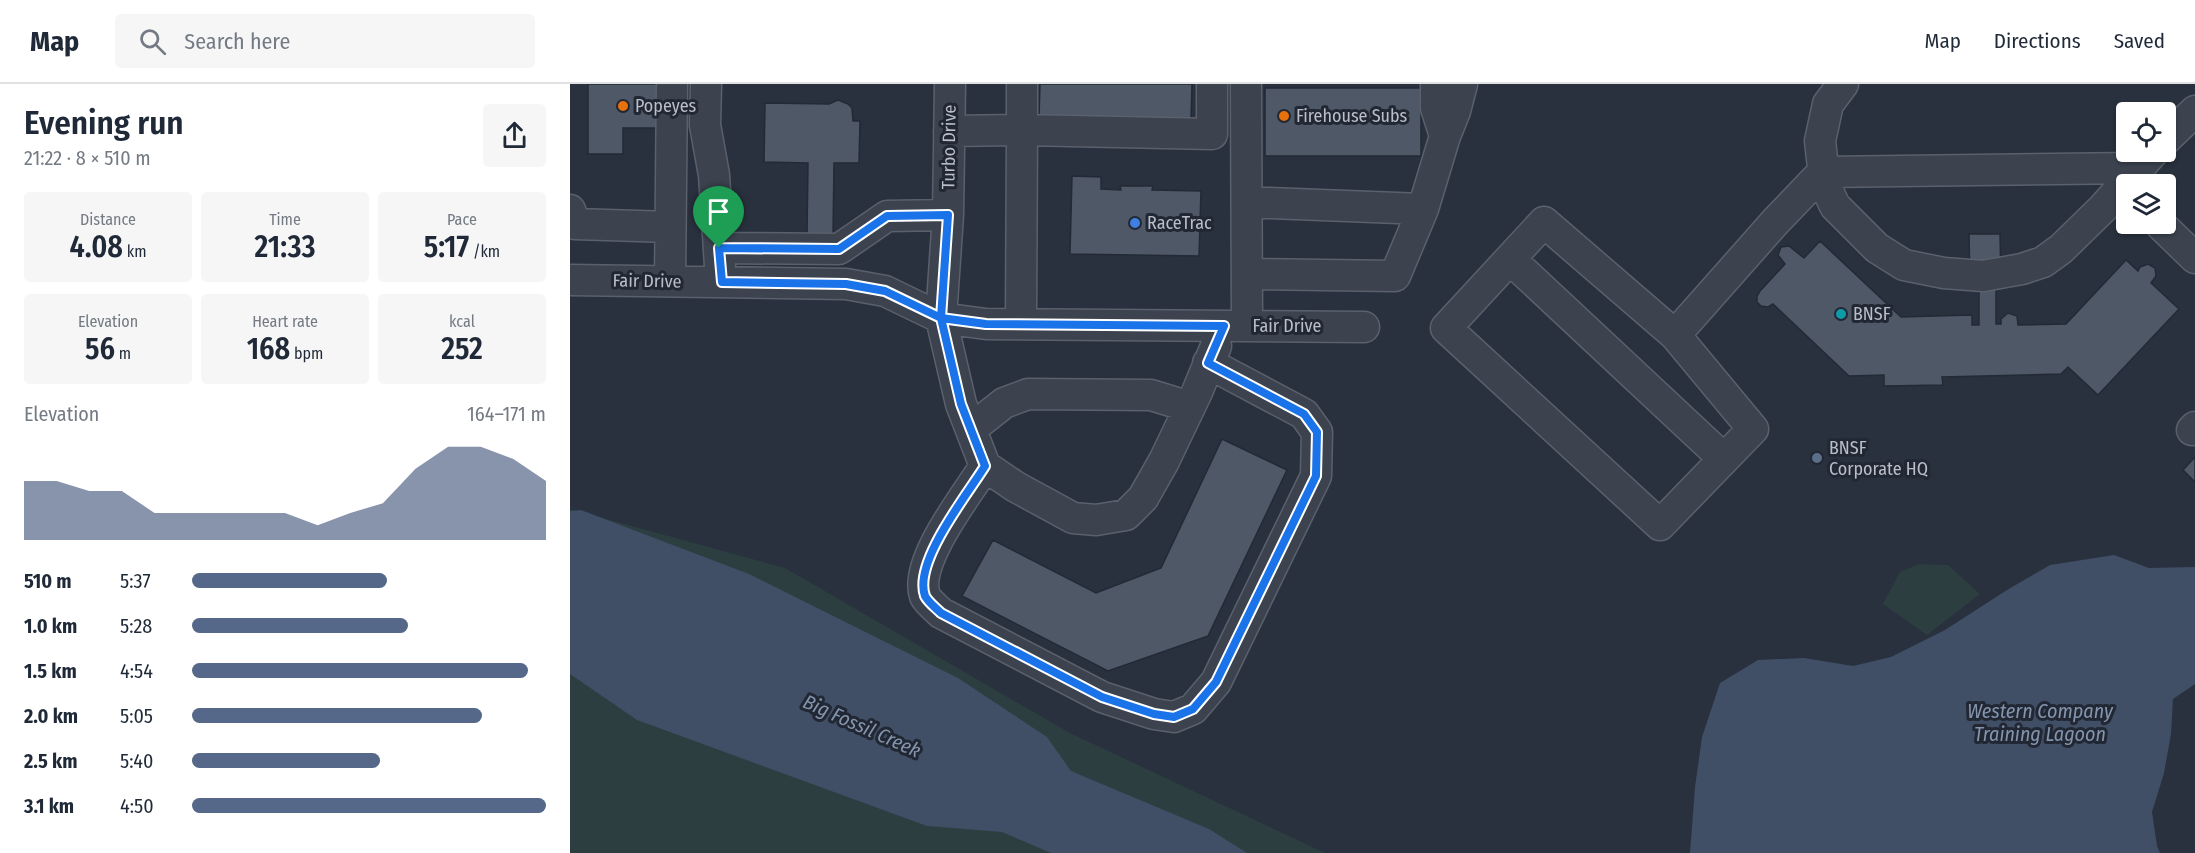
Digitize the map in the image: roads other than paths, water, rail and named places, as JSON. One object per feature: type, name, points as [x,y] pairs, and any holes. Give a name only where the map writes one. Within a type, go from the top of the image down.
[{"type":"street","points":[[670,281],[672,84]]},
{"type":"street","points":[[706,84],[705,125],[714,175],[722,282]]},
{"type":"street","name":"Turbo Drive","points":[[950,84],[948,215],[941,318],[961,404],[985,466]]},
{"type":"street","points":[[1021,324],[1022,84]]},
{"type":"street","points":[[949,131],[1022,130],[1212,134],[1212,84]]},
{"type":"street","points":[[1208,363],[1304,414],[1317,432],[1316,476],[1216,682],[1193,709],[1174,717],[1154,714],[1102,697],[941,613],[926,598],[922,579],[936,540],[985,466],[1016,487],[1073,518],[1096,520],[1125,515],[1143,498],[1190,407],[1208,363],[1236,326],[1247,274],[1246,84]]},
{"type":"street","points":[[1436,84],[1436,108],[1445,136]]},
{"type":"street","points":[[1247,274],[1395,276],[1423,208],[1462,84]]},
{"type":"street","points":[[1843,84],[1828,104],[1820,141],[1825,185],[1835,206],[1877,248],[1904,265],[1944,273],[1983,276],[2022,269],[2043,262],[2061,249],[2116,194]]},
{"type":"street","points":[[2176,129],[2195,111]]},
{"type":"street","points":[[1675,335],[1776,220],[1823,172],[2135,174]]},
{"type":"street","points":[[1246,202],[1423,208]]},
{"type":"street","points":[[570,210],[575,224],[670,227]]},
{"type":"street","points":[[719,248],[839,249],[887,216],[948,215]]},
{"type":"street","points":[[1544,222],[1675,335],[1753,429],[1660,525],[1446,328],[1510,259],[1544,222]]},
{"type":"street","points":[[2170,234],[2195,258]]},
{"type":"street","points":[[1510,259],[1724,459]]},
{"type":"street","name":"Fair Drive","points":[[570,280],[846,284],[885,291],[941,318],[986,324],[1364,327]]},
{"type":"street","points":[[971,429],[1004,403],[1028,394],[1151,395],[1190,407]]},
{"type":"water","name":"Big Fossil Creek","points":[[581,510],[749,574],[958,678],[1047,737],[1071,771],[1209,829],[1247,853],[1051,853],[1002,832],[927,826],[637,720],[570,674],[570,511]]},
{"type":"water","name":"Western Company Training Lagoon","points":[[2114,555],[2149,568],[2195,567],[2195,684],[2173,699],[2171,734],[2164,773],[2152,812],[2160,853],[1690,853],[1695,787],[1702,737],[1720,683],[1758,660],[1804,658],[1853,666],[1891,657],[1945,630],[2050,565]]},
{"type":"place","name":"Popeyes","points":[[623,106]]},
{"type":"place","name":"Firehouse Subs","points":[[1284,116]]},
{"type":"place","name":"RaceTrac","points":[[1135,223]]},
{"type":"place","name":"BNSF","points":[[1841,314]]},
{"type":"place","name":"BNSF Corporate HQ","points":[[1817,458]]}]
